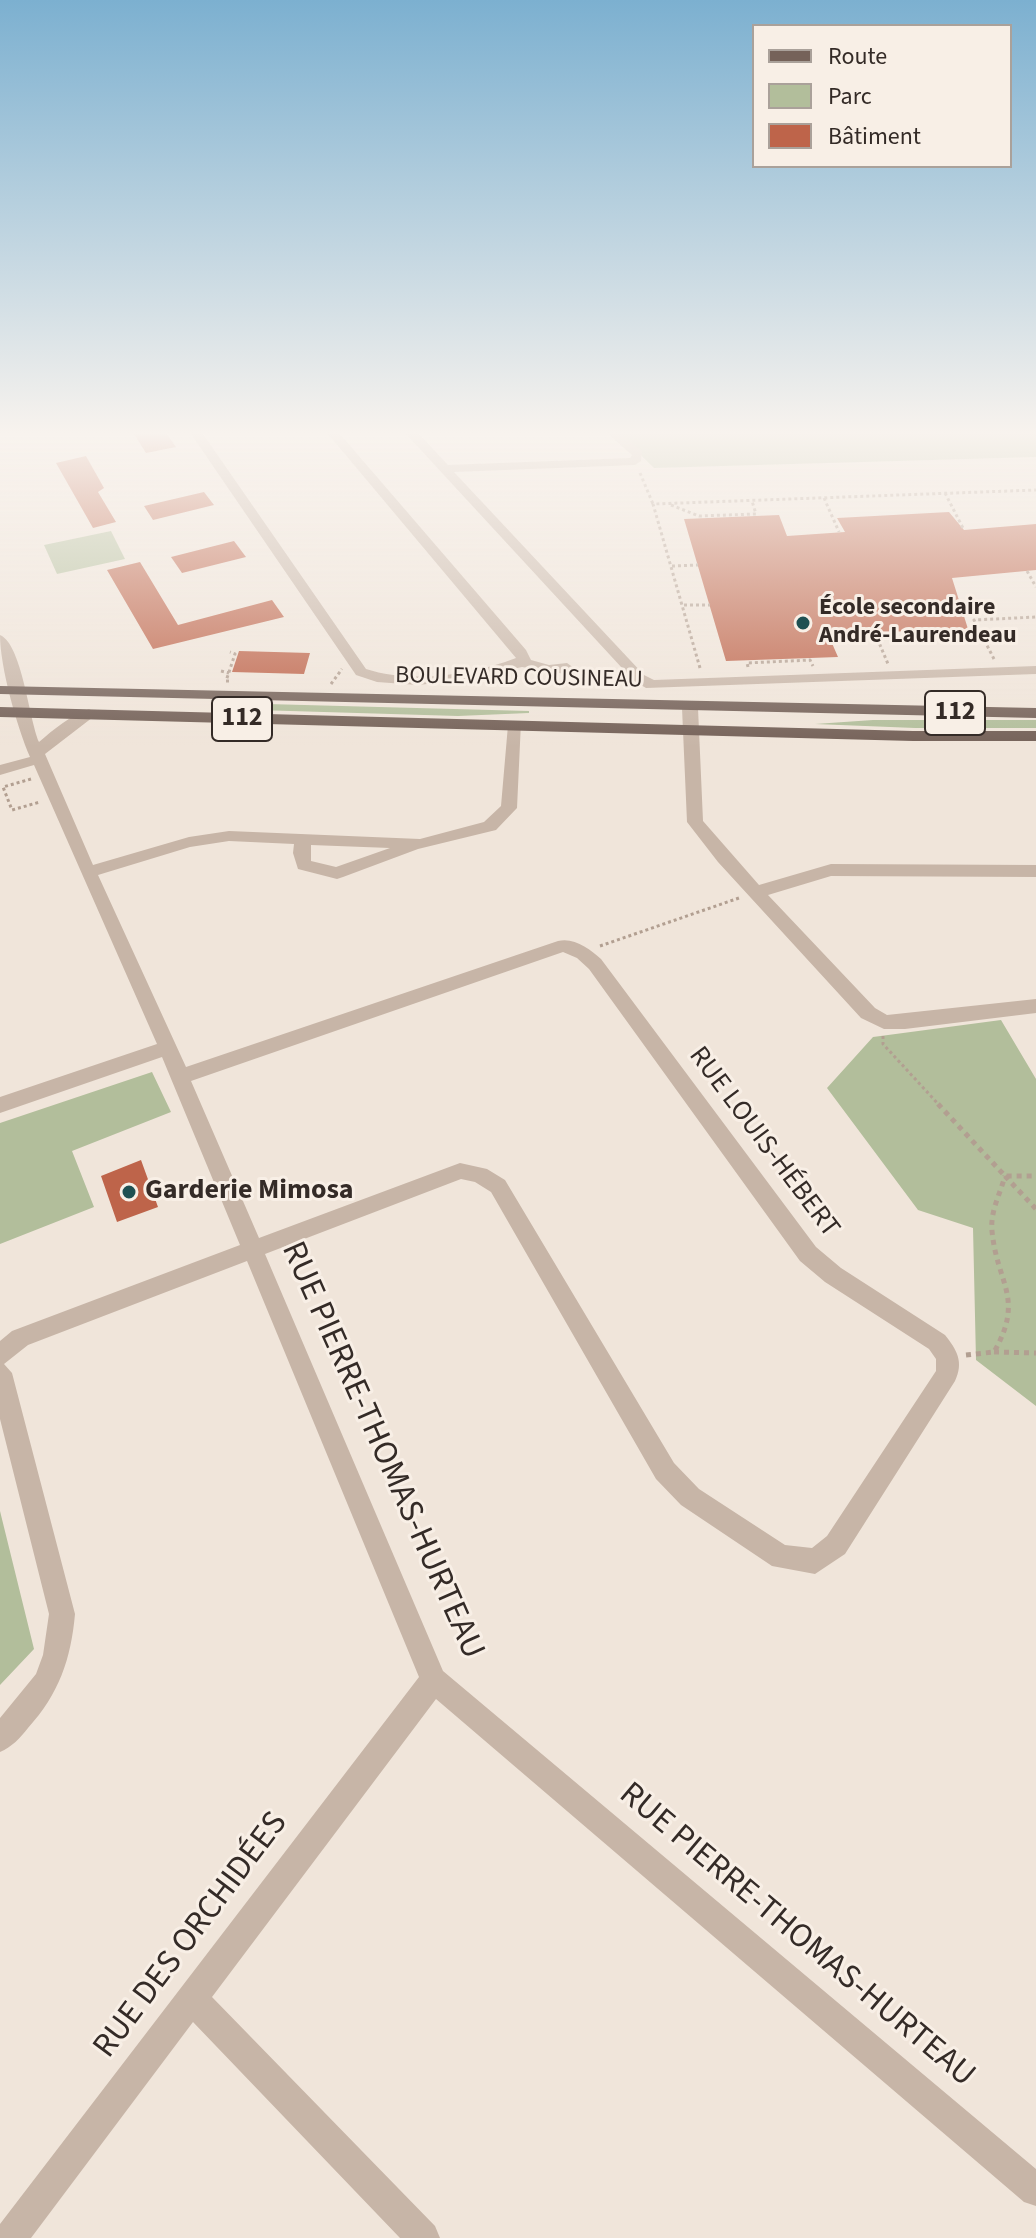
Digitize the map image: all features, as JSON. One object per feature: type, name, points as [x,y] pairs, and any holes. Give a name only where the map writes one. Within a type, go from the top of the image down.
[{"type":"main road","name":"BOULEVARD COUSINEAU","points":[[0,690],[690,708],[1036,713]]},
{"type":"main road","name":"BOULEVARD COUSINEAU","points":[[0,712],[1036,736]]},
{"type":"street","points":[[269,538],[361,672],[379,678],[460,679],[522,662],[549,669],[569,669],[585,660]]},
{"type":"street","points":[[423,538],[523,655],[522,662]]},
{"type":"street","points":[[509,538],[639,678],[651,685],[1036,670]]},
{"type":"street","name":"RUE PIERRE-THOMAS-HURTEAU","points":[[0,639],[38,756],[168,1048],[434,1680],[1036,2190]]},
{"type":"street","points":[[690,708],[695,822],[868,1013],[884,1022],[1036,1006]]},
{"type":"street","points":[[1,781],[38,756],[62,730],[89,714]]},
{"type":"street","points":[[304,838],[301,853],[304,865],[337,873],[420,844],[490,826],[509,808],[516,725]]},
{"type":"street","points":[[89,872],[202,840],[229,836],[420,844]]},
{"type":"street","points":[[757,892],[831,870],[1036,871]]},
{"type":"street","points":[[180,1077],[564,945],[583,953]]},
{"type":"street","name":"RUE LOUIS-HÉBERT","points":[[583,953],[595,964],[808,1254],[833,1275],[937,1342],[948,1356]]},
{"type":"street","points":[[0,1105],[168,1048]]},
{"type":"street","points":[[0,1355],[20,1338],[460,1171],[480,1175],[498,1186],[665,1471],[690,1497],[781,1557],[815,1561],[836,1545],[947,1374],[948,1356]]},
{"type":"street","points":[[0,1373],[62,1614],[59,1654],[41,1694],[0,1738]]},
{"type":"street","name":"RUE DES ORCHIDÉES","points":[[10,2238],[434,1680]]},
{"type":"street","points":[[192,1999],[423,2238]]},
{"type":"path","points":[[664,538],[702,676]]},
{"type":"path","points":[[672,566],[698,565]]},
{"type":"path","points":[[1027,571],[1036,587]]},
{"type":"path","points":[[683,605],[710,605]]},
{"type":"path","points":[[997,664],[974,620],[1036,617]]},
{"type":"path","points":[[967,624],[976,624]]},
{"type":"path","points":[[875,633],[890,669]]},
{"type":"path","points":[[230,652],[235,654],[226,681],[239,681]]},
{"type":"path","points":[[750,675],[746,662],[810,659],[815,672]]},
{"type":"path","points":[[329,686],[343,668]]},
{"type":"path","points":[[221,671],[229,673]]},
{"type":"path","points":[[31,779],[1,781],[12,810],[40,802]]},
{"type":"path","points":[[583,953],[757,892]]},
{"type":"path","points":[[884,1022],[883,1044],[1036,1209]]},
{"type":"path","points":[[1005,1176],[1036,1176]]},
{"type":"path","points":[[994,1352],[1008,1332],[1011,1306],[991,1229],[1005,1176]]},
{"type":"path","points":[[948,1356],[994,1352],[1036,1353]]},
{"type":"green space","points":[[75,538],[115,538],[125,559],[57,574],[44,545]]},
{"type":"green space","points":[[267,704],[529,713],[458,716],[223,709]]},
{"type":"green space","points":[[873,720],[1036,720],[1036,728],[815,724]]},
{"type":"green space","points":[[1001,1020],[1036,1079],[1036,1406],[976,1360],[973,1228],[918,1210],[827,1088],[873,1037]]},
{"type":"green space","points":[[152,1072],[171,1112],[72,1151],[94,1207],[0,1244],[0,1123]]},
{"type":"green space","points":[[0,1511],[34,1649],[0,1685]]},
{"type":"building","points":[[690,538],[1036,538],[1036,570],[952,578],[968,629],[828,634],[838,657],[726,661]]},
{"type":"building","points":[[234,541],[246,557],[182,573],[171,557]]},
{"type":"building","points":[[140,562],[178,625],[272,600],[284,617],[153,649],[107,570]]},
{"type":"building","points":[[239,651],[310,653],[304,674],[232,672]]},
{"type":"building","name":"Garderie Mimosa","points":[[141,1160],[158,1207],[117,1222],[101,1176]]},
{"type":"place","name":"École secondaire André-Laurendeau","points":[[803,623]]},
{"type":"place","name":"Garderie Mimosa","points":[[129,1192]]}]
